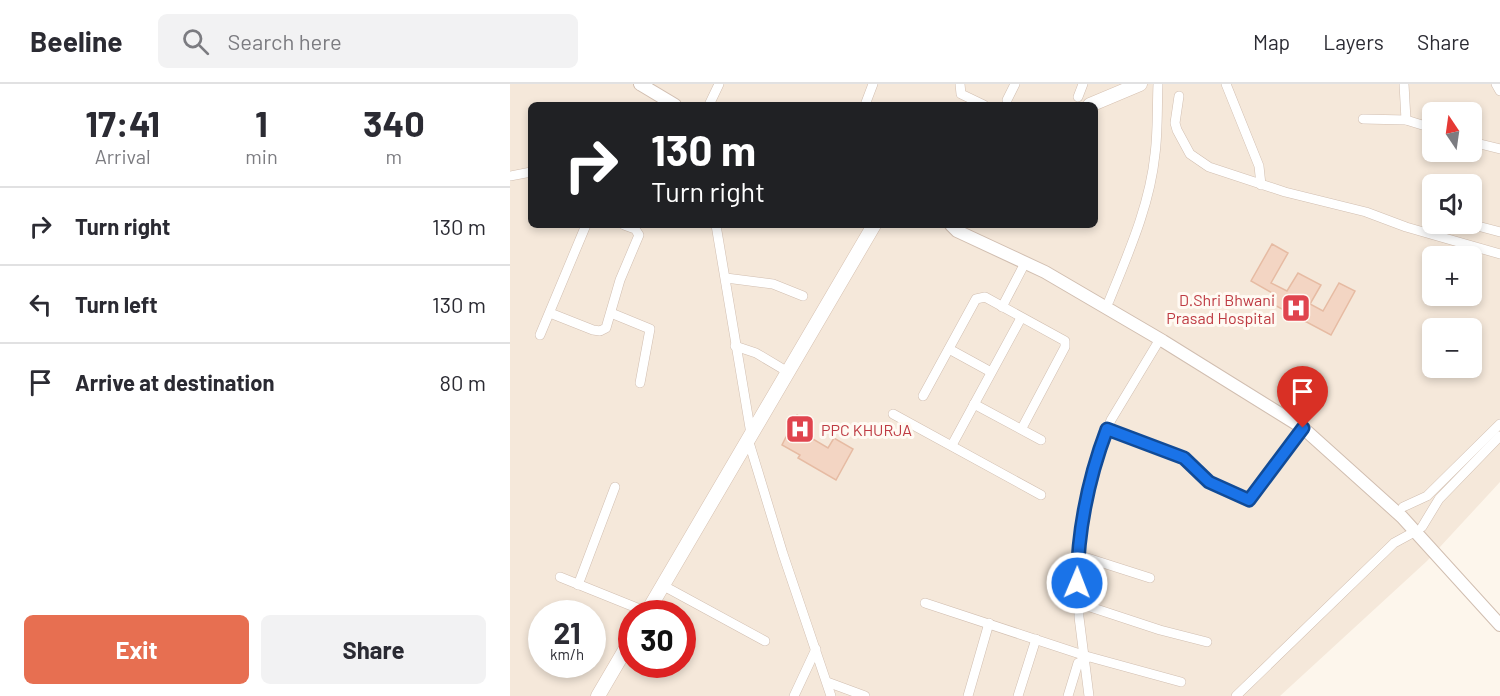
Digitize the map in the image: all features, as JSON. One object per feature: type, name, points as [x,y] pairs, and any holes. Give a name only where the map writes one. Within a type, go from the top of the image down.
[{"type":"main road","points":[[1097,102],[1140,84]]},
{"type":"main road","points":[[653,600],[872,228]]},
{"type":"main road","points":[[598,696],[618,662]]},
{"type":"street","points":[[640,84],[670,102]]},
{"type":"street","points":[[710,102],[719,84]]},
{"type":"street","points":[[866,102],[873,84]]},
{"type":"street","points":[[960,84],[961,94],[978,102]]},
{"type":"street","points":[[1007,100],[1014,84]]},
{"type":"street","points":[[1078,96],[1083,84]]},
{"type":"street","points":[[1109,301],[1136,233],[1151,179],[1155,154],[1158,84]]},
{"type":"street","points":[[1226,84],[1259,166],[1261,184]]},
{"type":"street","points":[[1404,84],[1406,120]]},
{"type":"street","points":[[1496,84],[1500,91]]},
{"type":"street","points":[[1179,96],[1176,126],[1190,154],[1209,167],[1261,184],[1366,212],[1406,227],[1500,254]]},
{"type":"street","points":[[1363,119],[1406,120],[1422,125]]},
{"type":"street","points":[[1482,144],[1500,149]]},
{"type":"street","points":[[510,176],[528,173]]},
{"type":"street","points":[[1482,227],[1500,232]]},
{"type":"street","points":[[540,335],[585,228]]},
{"type":"street","points":[[550,312],[597,331],[606,328],[620,280],[639,235],[632,228]]},
{"type":"street","points":[[717,228],[750,436],[783,554],[831,696]]},
{"type":"street","points":[[954,228],[1025,262],[1160,339],[1303,428],[1412,520],[1500,625]]},
{"type":"street","points":[[969,228],[1048,265],[1285,407],[1317,430],[1412,520],[1500,613]]},
{"type":"street","points":[[1002,307],[1025,262]]},
{"type":"street","points":[[726,278],[773,284],[803,296]]},
{"type":"street","points":[[923,396],[979,297],[985,297],[1063,339],[1066,344],[1022,428]]},
{"type":"street","points":[[611,313],[650,329],[640,383]]},
{"type":"street","points":[[952,445],[1022,318]]},
{"type":"street","points":[[1089,696],[1078,603],[1077,555],[1085,503],[1107,429],[1133,381],[1160,339]]},
{"type":"street","points":[[735,346],[756,353],[788,372]]},
{"type":"street","points":[[949,349],[991,372]]},
{"type":"street","points":[[974,404],[1041,440]]},
{"type":"street","points":[[893,414],[1041,495]]},
{"type":"street","points":[[1236,696],[1394,543],[1427,496],[1500,423]]},
{"type":"street","points":[[1107,429],[1184,458],[1209,482],[1249,500],[1303,428]]},
{"type":"street","points":[[1412,520],[1439,499],[1500,436]]},
{"type":"street","points":[[578,585],[615,488]]},
{"type":"street","points":[[1077,555],[1150,578]]},
{"type":"street","points":[[560,577],[618,601]]},
{"type":"street","points":[[662,585],[765,641]]},
{"type":"street","points":[[925,603],[989,622],[1086,657],[1181,682]]},
{"type":"street","points":[[1078,603],[1160,630],[1207,642]]},
{"type":"street","points":[[968,696],[989,622]]},
{"type":"street","points":[[1018,696],[1036,639]]},
{"type":"street","points":[[794,696],[816,649]]},
{"type":"street","points":[[1068,696],[1078,663],[1086,657]]},
{"type":"street","points":[[827,682],[865,696]]},
{"type":"shaded area","points":[[510,84],[1500,84],[1500,482],[1427,561],[1280,696],[510,696]]},
{"type":"building","points":[[1272,244],[1288,253],[1271,283],[1287,291],[1298,273],[1321,285],[1310,304],[1323,311],[1339,283],[1355,291],[1331,335],[1269,302],[1274,294],[1251,281]]},
{"type":"building","points":[[797,415],[813,424],[806,435],[828,448],[834,438],[853,449],[836,480],[798,458],[800,455],[782,445]]},
{"type":"place","name":"D.Shri Bhwani Prasad Hospital","points":[[1296,308]]},
{"type":"place","name":"PPC KHURJA","points":[[800,429]]},
{"type":"route","points":[[1077,583],[1078,539],[1085,503],[1095,463],[1107,429],[1184,458],[1209,482],[1229,493],[1249,500],[1303,428]]}]
